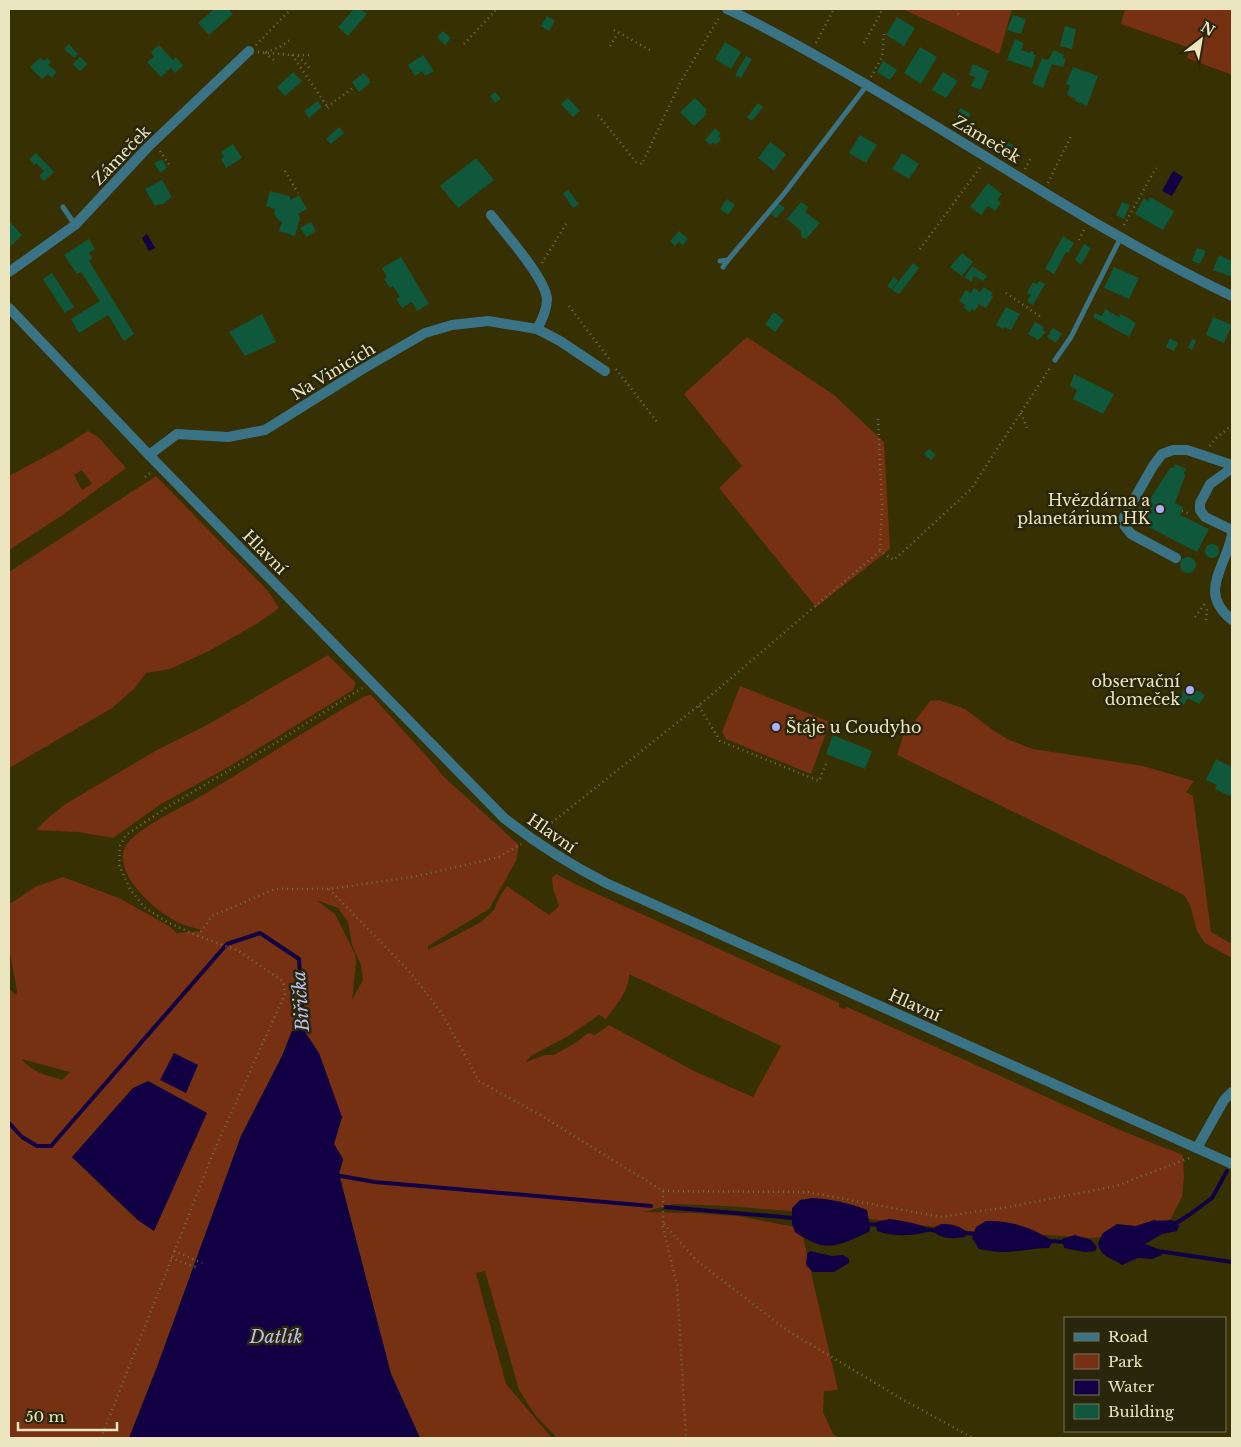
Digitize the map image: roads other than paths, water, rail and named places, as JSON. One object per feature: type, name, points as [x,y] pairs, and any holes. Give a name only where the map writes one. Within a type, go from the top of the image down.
[{"type":"street","name":"Zámeček","points":[[726,9],[768,28],[811,52],[1121,237],[1190,276],[1232,296]]},
{"type":"street","name":"Zámeček","points":[[9,272],[75,225],[153,142],[249,51]]},
{"type":"street","points":[[491,215],[543,284],[547,299],[543,318],[537,329]]},
{"type":"street","name":"Hlavní","points":[[9,308],[149,456],[504,818],[530,839],[566,863],[606,883],[1232,1164]]},
{"type":"street","name":"Na Vinicích","points":[[149,456],[177,434],[228,437],[264,430],[425,333],[452,325],[488,321],[537,329],[574,350],[605,371]]},
{"type":"street","points":[[1176,558],[1131,534],[1124,526],[1124,517],[1153,466],[1162,454],[1173,450],[1187,450],[1232,466],[1210,484],[1200,503],[1200,510],[1205,517],[1232,530]]},
{"type":"street","points":[[1232,534],[1230,545],[1216,580],[1214,592],[1217,604],[1232,620]]},
{"type":"street","points":[[1197,1148],[1224,1100],[1232,1092]]},
{"type":"lane","points":[[722,264],[728,260],[783,195],[867,84]]},
{"type":"lane","points":[[63,207],[75,225]]},
{"type":"lane","points":[[1055,360],[1071,336],[1121,237]]},
{"type":"water","points":[[1173,171],[1183,177],[1172,196],[1162,191]]},
{"type":"water","points":[[147,234],[155,248],[149,251],[142,238]]},
{"type":"water","name":"Datlík","points":[[301,1026],[319,1053],[342,1117],[334,1144],[343,1159],[339,1174],[391,1374],[420,1438],[129,1438],[157,1367],[241,1136],[282,1056],[292,1031]]},
{"type":"water","points":[[174,1053],[198,1065],[186,1093],[160,1080]]},
{"type":"water","points":[[148,1081],[207,1113],[154,1231],[139,1221],[72,1157],[133,1088]]},
{"type":"water","points":[[812,1198],[854,1205],[867,1210],[869,1232],[832,1246],[806,1239],[795,1232],[792,1224],[792,1208],[800,1200]]},
{"type":"water","points":[[890,1219],[923,1226],[928,1228],[928,1232],[902,1235],[877,1231],[876,1222]]},
{"type":"water","points":[[1154,1220],[1171,1220],[1179,1226],[1177,1231],[1162,1234],[1145,1244],[1161,1250],[1162,1255],[1152,1259],[1138,1258],[1122,1265],[1101,1252],[1098,1243],[1103,1233],[1117,1224],[1136,1226]]},
{"type":"water","points":[[986,1221],[1013,1223],[1037,1232],[1053,1241],[1049,1248],[1003,1252],[979,1249],[972,1238],[976,1227]]},
{"type":"water","points":[[941,1224],[961,1228],[967,1232],[965,1237],[948,1238],[937,1234],[934,1232],[935,1227]]},
{"type":"water","points":[[1075,1235],[1091,1240],[1097,1247],[1095,1251],[1085,1252],[1064,1248],[1062,1239]]},
{"type":"water","points":[[810,1251],[832,1256],[843,1255],[849,1259],[849,1263],[834,1272],[813,1272],[806,1265],[807,1254]]},
{"type":"waterway","name":"Biřička","points":[[9,1123],[22,1137],[37,1146],[51,1146],[227,944],[260,933],[299,959],[304,1034]]},
{"type":"waterway","points":[[1173,1225],[1212,1198],[1227,1171]]},
{"type":"waterway","points":[[335,1175],[375,1182],[651,1206]]},
{"type":"waterway","points":[[665,1207],[794,1218]]},
{"type":"waterway","points":[[866,1224],[881,1225]]},
{"type":"waterway","points":[[923,1229],[939,1231]]},
{"type":"waterway","points":[[963,1233],[979,1234]]},
{"type":"waterway","points":[[1050,1241],[1066,1242]]},
{"type":"waterway","points":[[1158,1251],[1232,1262]]},
{"type":"place","name":"Hvězdárna a planetárium HK","points":[[1160,509]]},
{"type":"place","name":"observační domeček","points":[[1190,690]]},
{"type":"place","name":"Štáje u Coudyho","points":[[776,727]]}]
